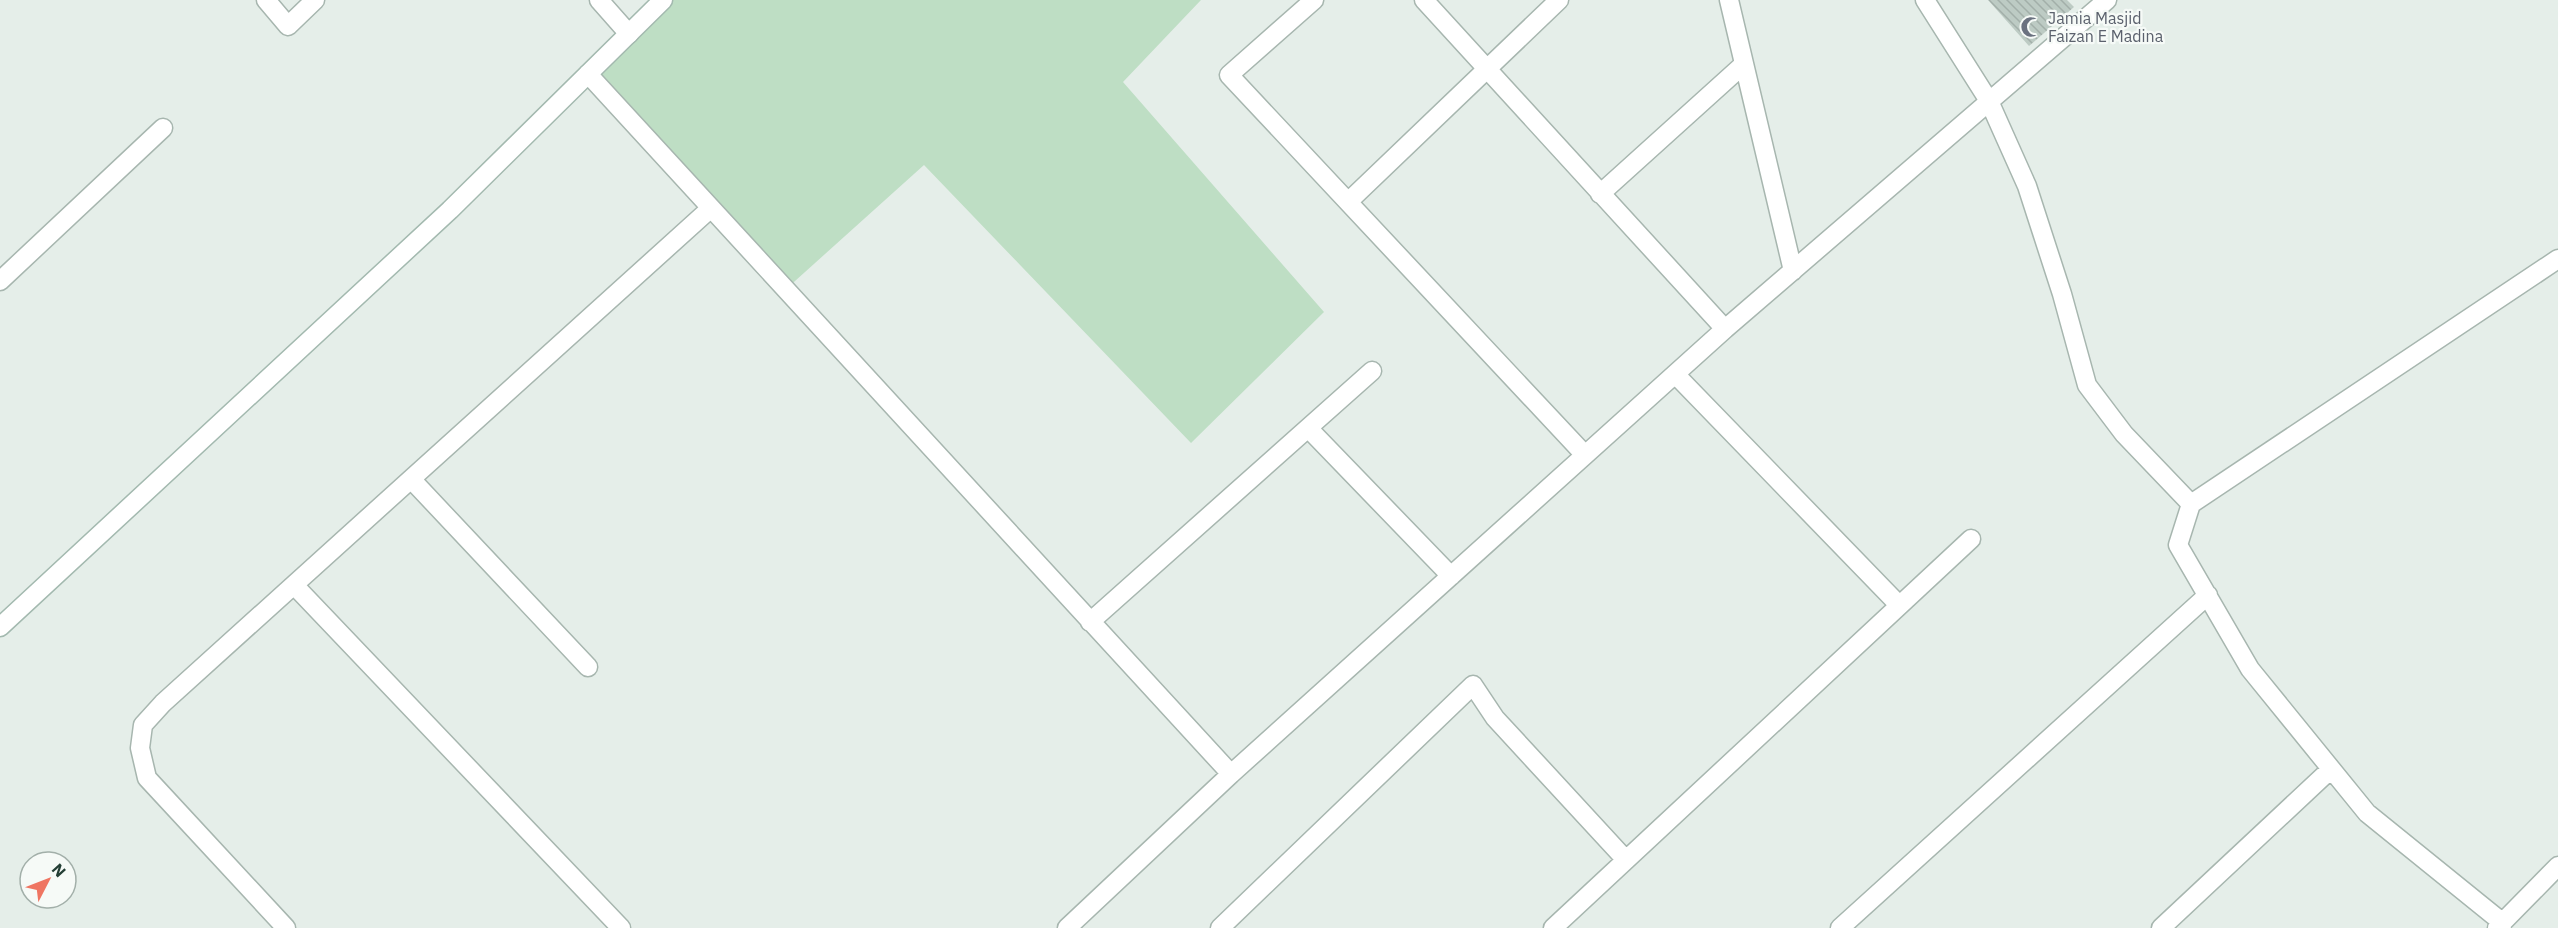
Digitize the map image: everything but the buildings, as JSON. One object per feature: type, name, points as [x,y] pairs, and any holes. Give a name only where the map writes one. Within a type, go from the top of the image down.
[{"type":"street","points":[[266,0],[288,26],[315,0]]},
{"type":"street","points":[[599,0],[629,34]]},
{"type":"street","points":[[0,627],[441,218],[663,0]]},
{"type":"street","points":[[1314,0],[1229,75],[1586,455]]},
{"type":"street","points":[[1424,0],[1725,329]]},
{"type":"street","points":[[1348,202],[1559,0]]},
{"type":"street","points":[[1729,0],[1793,271]]},
{"type":"street","points":[[1925,0],[1989,101],[2027,186],[2062,294],[2087,385],[2124,434],[2191,504]]},
{"type":"street","points":[[1067,928],[1231,774],[1725,329],[2107,0]]},
{"type":"street","points":[[1600,194],[1744,64]]},
{"type":"street","points":[[588,74],[1231,774]]},
{"type":"street","points":[[0,281],[163,128]]},
{"type":"street","points":[[286,928],[147,778],[140,748],[143,725],[163,704],[411,478],[711,208]]},
{"type":"street","points":[[2558,259],[2191,504],[2178,545],[2250,669],[2367,813],[2500,926],[2558,866]]},
{"type":"street","points":[[1090,622],[1372,371]]},
{"type":"street","points":[[1675,374],[1899,605]]},
{"type":"street","points":[[1308,428],[1451,576]]},
{"type":"street","points":[[411,478],[588,667]]},
{"type":"street","points":[[1553,928],[1971,538]]},
{"type":"street","points":[[294,585],[621,928]]},
{"type":"street","points":[[1840,928],[2208,595]]},
{"type":"street","points":[[1220,928],[1473,685],[1495,718],[1626,860]]},
{"type":"street","points":[[2161,928],[2331,769]]},
{"type":"green space","points":[[664,0],[1201,0],[1123,82],[1324,312],[1191,443],[924,165],[785,290],[588,74]]},
{"type":"place","name":"Jamia Masjid Faizan E Madina","points":[[2031,27]]}]
